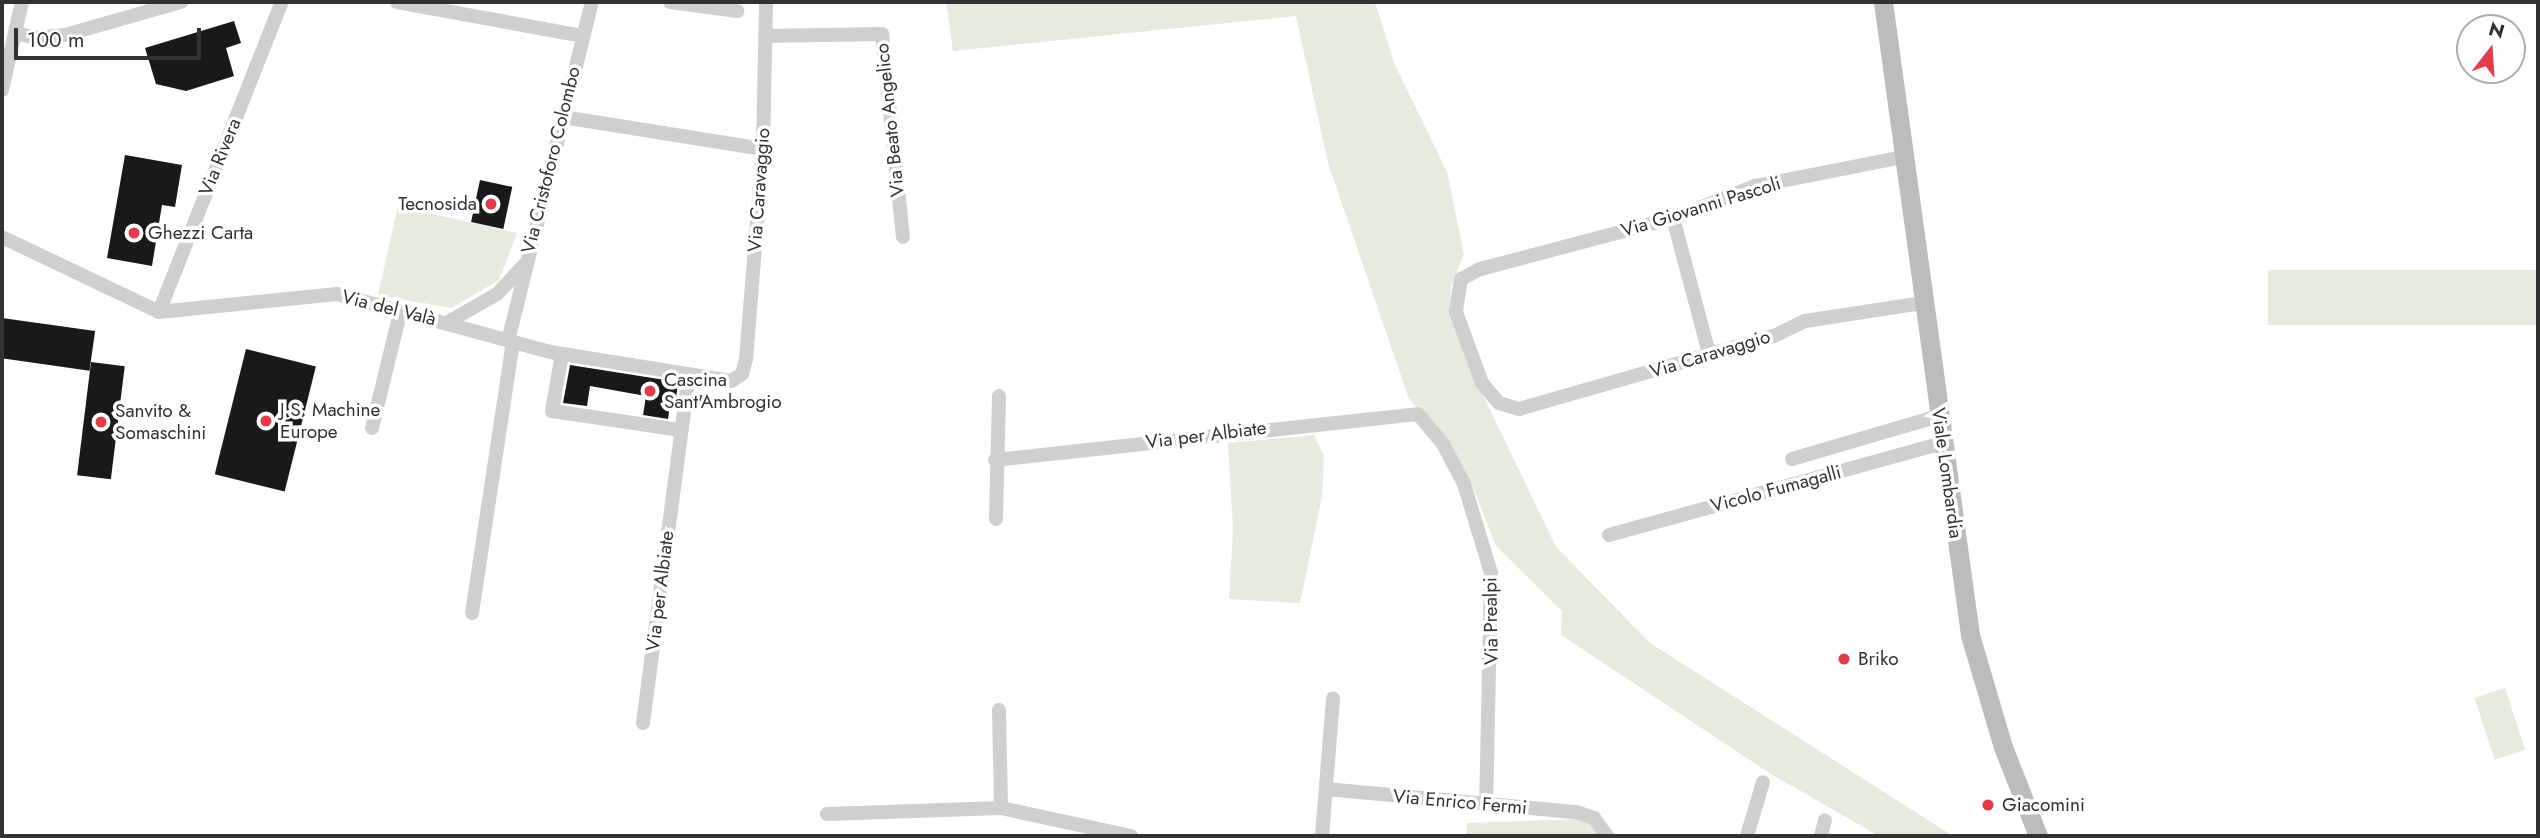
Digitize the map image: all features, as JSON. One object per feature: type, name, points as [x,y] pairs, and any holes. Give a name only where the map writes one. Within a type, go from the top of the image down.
[{"type":"main road","name":"Viale Lombardia","points":[[1883,2],[1922,303],[1975,657],[2038,836]]},
{"type":"street","points":[[2,90],[22,2]]},
{"type":"street","points":[[15,33],[37,38],[65,36],[181,2]]},
{"type":"street","name":"Via Rivera","points":[[159,312],[282,2]]},
{"type":"street","points":[[397,2],[428,4],[582,36]]},
{"type":"street","name":"Via Cristoforo Colombo","points":[[448,322],[497,294],[527,260],[592,2]]},
{"type":"street","points":[[670,2],[737,11]]},
{"type":"street","name":"Via Caravaggio","points":[[740,376],[747,359],[763,149],[766,2]]},
{"type":"street","name":"Via Beato Angelico","points":[[765,36],[881,34],[902,237]]},
{"type":"street","points":[[563,117],[763,149]]},
{"type":"street","name":"Via Giovanni Pascoli","points":[[1499,403],[1482,383],[1456,312],[1461,279],[1480,269],[1673,218],[1755,186],[1903,157]]},
{"type":"street","points":[[1673,218],[1709,353]]},
{"type":"street","points":[[3,237],[159,312]]},
{"type":"street","points":[[472,613],[512,348],[509,337],[527,260]]},
{"type":"street","name":"Via del Valà","points":[[159,312],[321,293],[401,309],[509,337],[562,354],[731,381],[740,376]]},
{"type":"street","name":"Via Caravaggio","points":[[1499,403],[1519,409],[1552,402],[1805,321],[1922,303]]},
{"type":"street","points":[[372,428],[401,309]]},
{"type":"street","points":[[562,354],[552,411],[680,430]]},
{"type":"street","name":"Via per Albiate","points":[[643,723],[689,375]]},
{"type":"street","points":[[996,519],[995,460],[999,396]]},
{"type":"street","name":"Via per Albiate","points":[[995,460],[1418,414]]},
{"type":"street","name":"Via Prealpi","points":[[1418,414],[1443,444],[1464,484],[1492,573],[1486,804]]},
{"type":"street","points":[[1792,459],[1939,416]]},
{"type":"street","name":"Vicolo Fumagalli","points":[[1609,535],[1944,443]]},
{"type":"street","points":[[1322,836],[1333,698]]},
{"type":"street","points":[[999,710],[1001,808]]},
{"type":"street","points":[[1747,836],[1763,782]]},
{"type":"street","name":"Via Enrico Fermi","points":[[1326,789],[1486,804],[1594,818],[1607,836]]},
{"type":"street","points":[[827,814],[1001,808],[1130,836]]},
{"type":"street","points":[[1821,836],[1825,820]]},
{"type":"shaded area","points":[[946,2],[1375,2],[1395,65],[1447,172],[1464,254],[1451,286],[1450,309],[1466,360],[1556,547],[1650,643],[1953,836],[1879,836],[1771,774],[1561,635],[1562,611],[1496,546],[1471,482],[1447,440],[1409,399],[1328,163],[1296,16],[953,51]]},
{"type":"shaded area","points":[[398,206],[517,233],[499,280],[451,308],[378,295]]},
{"type":"shaded area","points":[[2268,270],[2538,270],[2538,325],[2268,325]]},
{"type":"shaded area","points":[[1314,435],[1324,456],[1322,497],[1300,603],[1229,599],[1233,529],[1228,443]]},
{"type":"shaded area","points":[[2505,688],[2525,750],[2495,760],[2475,698]]},
{"type":"shaded area","points":[[1585,819],[1600,836],[1466,836],[1467,823]]},
{"type":"building","points":[[234,21],[241,43],[226,48],[234,76],[186,91],[156,84],[145,48]]},
{"type":"building","name":"Ghezzi Carta","points":[[125,155],[182,165],[175,207],[162,205],[152,266],[107,258]]},
{"type":"building","name":"Tecnosida","points":[[480,180],[512,187],[503,229],[471,222]]},
{"type":"building","points":[[2,318],[95,331],[90,371],[2,358]]},
{"type":"building","name":"J.S. Machine Europe","points":[[246,349],[316,366],[285,492],[215,474]]},
{"type":"building","points":[[91,362],[125,366],[111,479],[77,475]]},
{"type":"building","name":"Cascina Sant'Ambrogio","points":[[570,365],[678,382],[675,407],[670,406],[668,419],[643,415],[646,396],[590,386],[587,406],[563,403]]},
{"type":"place","name":"Tecnosida","points":[[491,204]]},
{"type":"place","name":"Ghezzi Carta","points":[[134,233]]},
{"type":"place","name":"Cascina Sant'Ambrogio","points":[[650,391]]},
{"type":"place","name":"J.S. Machine Europe","points":[[266,421]]},
{"type":"place","name":"Sanvito & Somaschini","points":[[101,422]]},
{"type":"place","name":"Briko","points":[[1844,659]]},
{"type":"place","name":"Giacomini","points":[[1988,805]]}]
